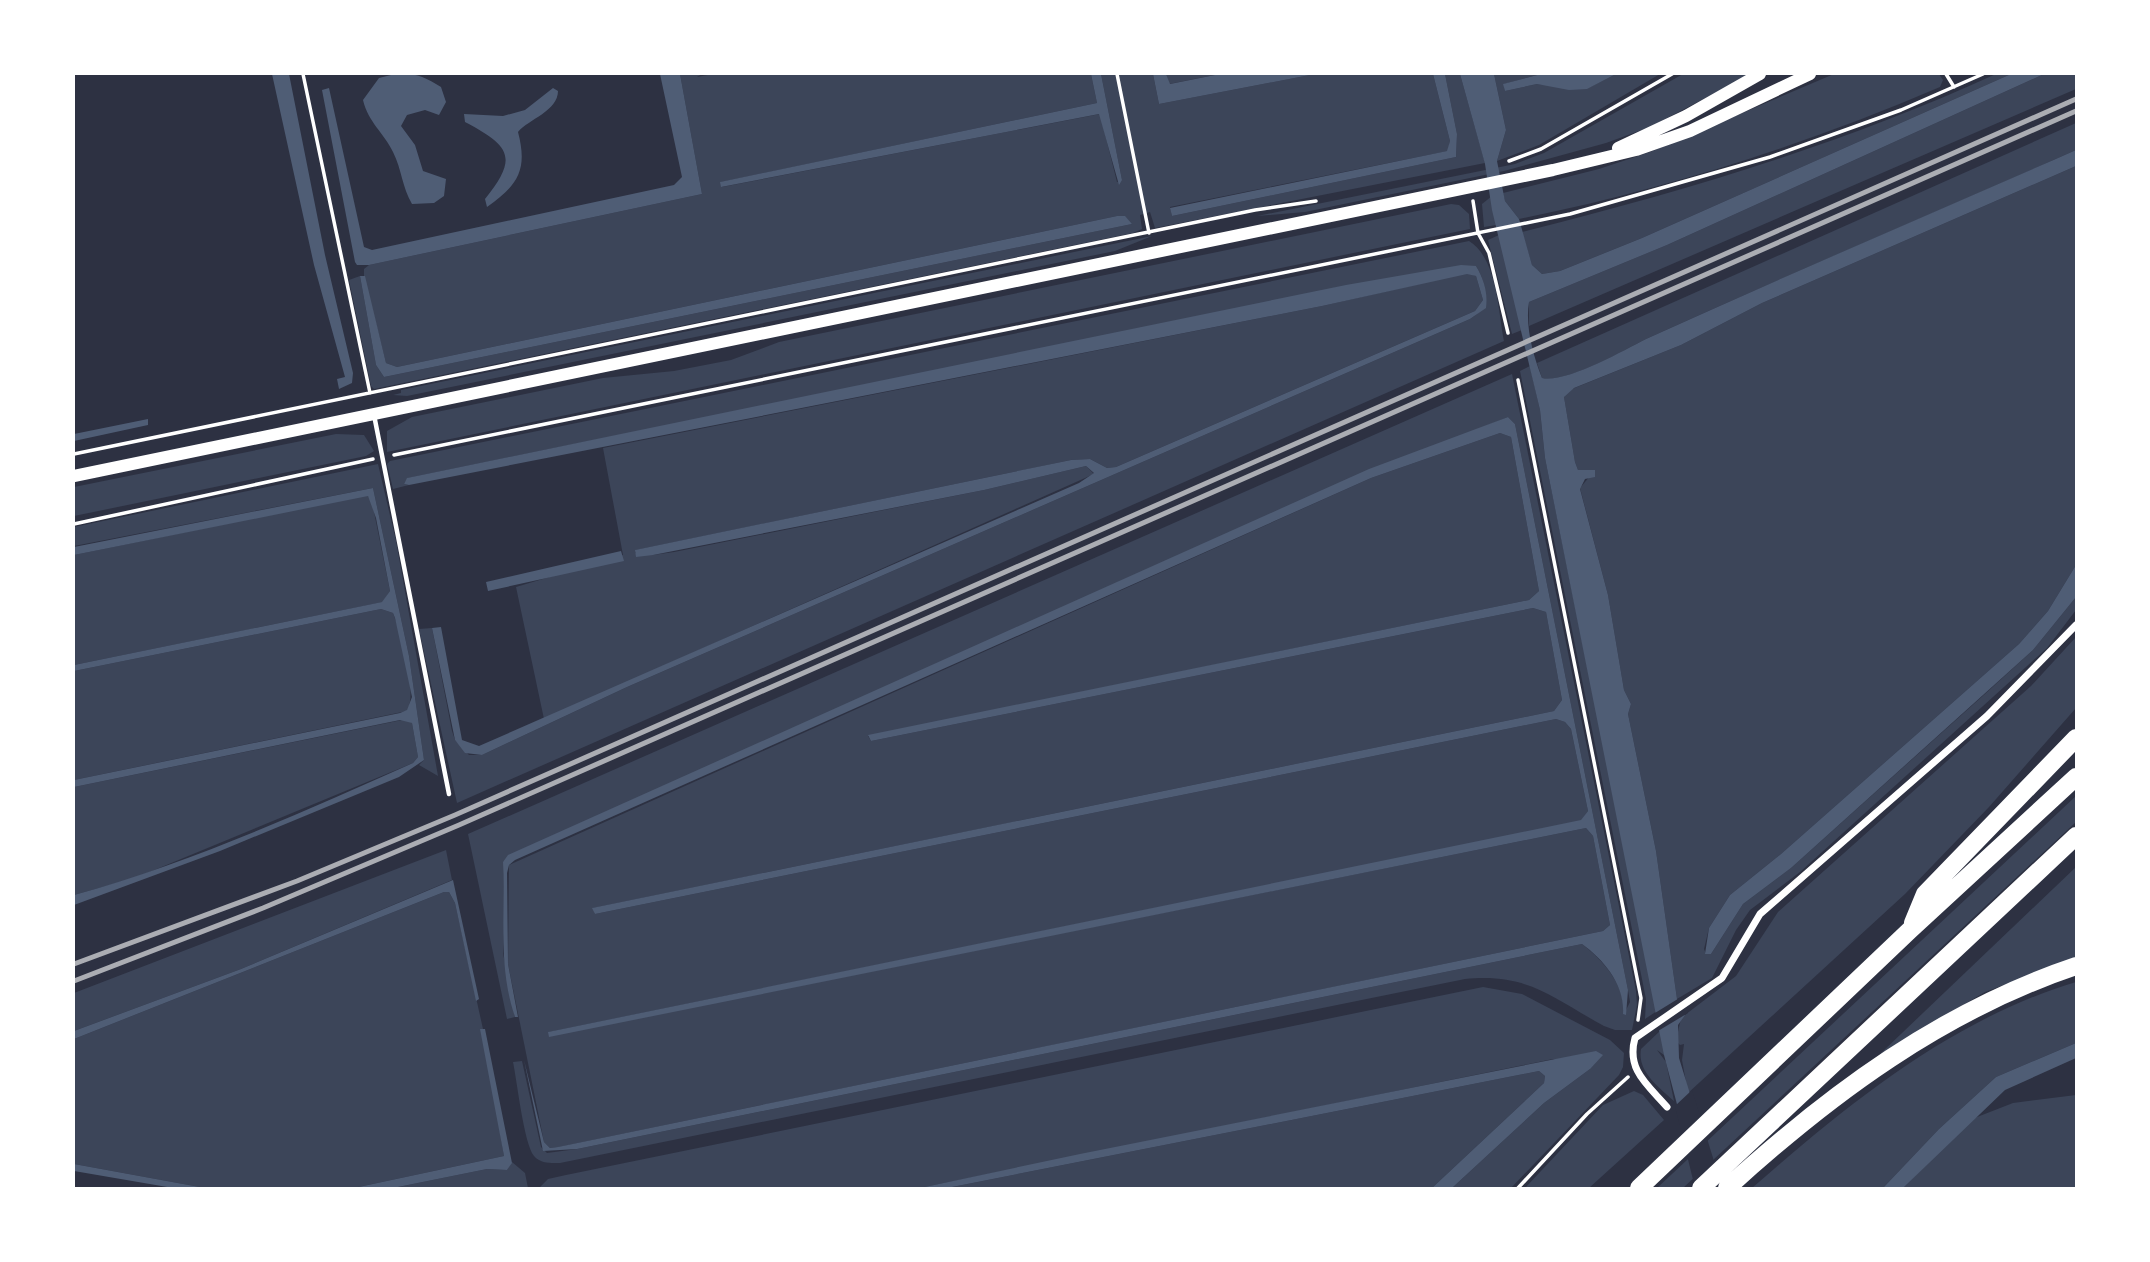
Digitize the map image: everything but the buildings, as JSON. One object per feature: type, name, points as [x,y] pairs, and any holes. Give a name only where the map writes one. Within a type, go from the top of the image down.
[{"type":"highway","points":[[1910,930],[1926,894],[2077,738]]},
{"type":"highway","points":[[1639,1188],[1910,930],[2077,777]]},
{"type":"highway","points":[[1702,1188],[2077,836]]},
{"type":"highway","points":[[1727,1188],[1862,1077],[1906,1046],[1962,1013],[2039,978],[2077,966]]},
{"type":"main road","points":[[1602,156],[1686,116],[1760,74]]},
{"type":"main road","points":[[74,476],[790,326],[1508,180],[1636,150],[1690,131],[1810,74]]},
{"type":"street","points":[[1667,1107],[1636,1072],[1632,1061],[1634,1038],[1723,978],[1760,914],[1987,716],[2077,625]]},
{"type":"lane","points":[[373,415],[449,794]]},
{"type":"path","points":[[303,74],[373,415]]},
{"type":"path","points":[[1117,74],[1149,233]]},
{"type":"path","points":[[1504,163],[1541,149],[1672,74]]},
{"type":"path","points":[[1946,74],[1954,87]]},
{"type":"path","points":[[74,524],[382,457],[1525,224],[1636,197],[1750,164],[1858,127],[1983,74]]},
{"type":"path","points":[[1477,187],[1478,233],[1489,253],[1508,333]]},
{"type":"path","points":[[74,454],[1255,210],[1321,201]]},
{"type":"path","points":[[1518,380],[1642,998],[1634,1038]]},
{"type":"path","points":[[1518,1188],[1604,1098],[1636,1072]]},
{"type":"shaded area","points":[[272,74],[289,74],[325,255],[353,373],[352,383],[339,389],[337,379],[345,377],[314,265]]},
{"type":"shaded area","points":[[395,74],[414,75],[430,80],[441,87],[446,102],[439,115],[425,110],[407,115],[401,126],[415,145],[423,171],[446,179],[444,196],[434,203],[412,204],[393,152],[365,108],[363,100],[379,78]]},
{"type":"shaded area","points":[[660,74],[680,74],[702,194],[369,265],[357,265],[355,262],[322,90],[329,88],[364,247],[372,250],[674,185],[682,177]]},
{"type":"shaded area","points":[[680,74],[702,74],[697,77],[713,74],[1091,74],[1097,103],[721,182],[722,187],[1100,114],[1117,182],[1122,180],[1101,74],[1153,74],[1159,104],[1315,74],[1433,74],[1450,141],[1448,151],[1170,207],[1172,216],[1456,157],[1457,134],[1445,74],[1460,74],[1485,163],[1155,228],[1150,212],[1140,215],[1142,229],[1133,233],[374,389],[371,386],[349,280],[360,276],[376,365],[384,377],[1132,224],[1117,216],[397,367],[386,363],[364,276],[364,269],[369,265],[702,194]]},
{"type":"shaded area","points":[[1091,74],[1101,74],[1122,180],[1119,185],[1099,114],[721,187],[720,182],[1097,103]]},
{"type":"shaded area","points":[[1153,74],[1166,74],[1170,84],[1220,74],[1315,74],[1159,104]]},
{"type":"shaded area","points":[[1166,74],[1220,74],[1169,84]]},
{"type":"shaded area","points":[[1433,74],[1445,74],[1457,134],[1456,157],[1172,216],[1170,208],[1447,151],[1450,141]]},
{"type":"shaded area","points":[[1460,74],[1494,74],[1506,130],[1497,161],[1505,201],[1519,219],[1532,265],[1542,274],[1560,271],[1642,238],[2011,74],[2044,74],[1667,245],[1529,302],[1531,340],[1542,378],[1565,376],[1580,371],[1646,339],[2076,150],[2076,166],[1762,303],[1681,345],[1574,388],[1564,397],[1578,470],[1595,470],[1595,477],[1585,479],[1580,489],[1608,595],[1624,690],[1631,704],[1628,714],[1656,851],[1677,999],[1685,1015],[1678,1025],[1679,1058],[1719,1188],[1699,1188],[1664,1055],[1545,458],[1540,410],[1492,210],[1485,164]]},
{"type":"shaded area","points":[[1494,74],[1541,74],[1504,84],[1505,91],[1537,84],[1586,89],[1616,74],[1660,74],[1539,145],[1497,161],[1506,130]]},
{"type":"shaded area","points":[[1541,74],[1616,74],[1587,89],[1569,90],[1537,84],[1505,91],[1503,84]]},
{"type":"shaded area","points":[[1683,74],[1751,74],[1650,127],[1606,143],[1504,171],[1305,212],[1257,216],[1515,164],[1544,153]]},
{"type":"shaded area","points":[[1834,74],[1939,74],[1943,80],[1940,87],[1838,128],[1680,180],[1519,219],[1505,201],[1503,193],[1599,169],[1650,152]]},
{"type":"shaded area","points":[[1996,74],[2011,74],[1642,238],[1560,271],[1542,274],[1532,265],[1522,232],[1763,164],[1880,122]]},
{"type":"shaded area","points":[[2044,74],[2076,74],[2076,89],[1529,326],[1529,302],[1667,245]]},
{"type":"shaded area","points":[[553,88],[558,91],[553,104],[518,132],[522,157],[518,176],[506,191],[487,207],[485,199],[503,173],[505,154],[492,138],[465,122],[464,114],[503,116],[525,110]]},
{"type":"shaded area","points":[[2076,123],[2076,150],[1646,339],[1595,365],[1566,376],[1542,378],[1537,363]]},
{"type":"shaded area","points":[[2076,166],[2076,565],[2048,611],[2019,644],[1781,854],[1730,895],[1709,928],[1704,949],[1706,954],[1711,954],[1743,904],[1791,868],[2033,650],[2076,597],[2076,610],[2047,648],[1800,872],[1750,910],[1736,930],[1712,978],[1677,999],[1656,851],[1628,714],[1631,704],[1624,690],[1608,595],[1580,488],[1595,470],[1578,470],[1564,397],[1567,391],[1681,345],[1762,303]]},
{"type":"shaded area","points":[[1492,196],[1496,225],[1484,227],[1482,204]]},
{"type":"shaded area","points":[[1451,204],[1459,205],[1469,214],[1470,229],[387,452],[387,431],[412,417],[603,378],[674,371],[731,360],[779,342]]},
{"type":"shaded area","points":[[1125,216],[1132,224],[384,377],[376,365],[360,276],[365,276],[386,363],[397,367]]},
{"type":"shaded area","points":[[1499,235],[1522,330],[1512,334],[1488,240]]},
{"type":"shaded area","points":[[1152,236],[1115,251],[407,396],[393,395],[401,393],[401,390]]},
{"type":"shaded area","points":[[1469,241],[1478,249],[1491,272],[1504,341],[457,803],[419,629],[432,628],[455,740],[469,755],[482,755],[627,687],[1470,319],[1477,314],[1484,302],[1485,288],[1476,266],[408,478],[404,484],[409,485],[393,489],[387,464],[390,461]]},
{"type":"shaded area","points":[[1461,265],[1476,266],[1486,292],[1486,308],[1470,319],[627,687],[482,755],[465,753],[455,740],[432,628],[441,627],[462,740],[479,746],[1079,483],[1094,473],[1086,466],[984,490],[653,555],[636,557],[635,550],[1071,460],[1090,459],[1107,468],[1116,467],[1475,311],[1483,300],[1476,276],[1467,274],[1322,306],[409,485],[404,484],[407,478],[1346,285]]},
{"type":"shaded area","points":[[1467,273],[1476,276],[1483,300],[1475,311],[1116,467],[1107,468],[1090,459],[1071,460],[636,550],[635,553],[653,555],[674,552],[984,490],[1086,466],[1094,474],[544,719],[516,587],[623,555],[603,448],[1322,306]]},
{"type":"shaded area","points":[[1530,366],[1540,410],[1545,458],[1657,1011],[1645,1019],[1646,999],[1520,371]]},
{"type":"shaded area","points":[[1512,374],[1636,991],[1637,1005],[1632,1030],[1615,1030],[1604,1026],[1538,989],[1523,984],[1487,978],[1465,979],[560,1163],[543,1162],[534,1156],[524,1126],[513,1062],[522,1061],[541,1147],[547,1153],[1582,944],[1612,974],[1621,993],[1624,1014],[1630,1002],[1628,990],[1515,424],[1508,417],[1439,445],[503,862],[503,953],[515,1017],[507,1019],[468,834]]},
{"type":"shaded area","points":[[1508,417],[1515,424],[1628,990],[1626,1015],[1623,1014],[1621,993],[1612,974],[1582,944],[577,1149],[543,1151],[524,1060],[544,1142],[550,1148],[1603,931],[1610,925],[1593,836],[1586,828],[549,1037],[548,1032],[1581,820],[1588,811],[1571,729],[1565,722],[1556,719],[595,914],[592,908],[1554,711],[1562,700],[1546,612],[1533,608],[871,741],[868,735],[1529,600],[1539,591],[1511,437],[1500,433],[1371,478],[515,860],[509,865],[507,873],[508,964],[518,1017],[515,1017],[506,979],[503,862],[508,855],[1369,469]]},
{"type":"shaded area","points":[[148,419],[148,425],[74,441],[74,434]]},
{"type":"shaded area","points":[[1500,433],[1511,437],[1539,591],[1529,600],[868,736],[871,741],[1533,608],[1546,612],[1562,700],[1554,711],[593,908],[595,914],[1556,719],[1565,722],[1571,729],[1588,811],[1581,821],[549,1032],[549,1036],[1586,828],[1593,836],[1610,925],[1603,931],[559,1147],[550,1148],[544,1142],[508,964],[509,865],[1371,478]]},
{"type":"shaded area","points":[[336,434],[364,435],[374,451],[366,456],[74,516],[74,487]]},
{"type":"shaded area","points":[[378,464],[396,541],[438,776],[419,765],[424,760],[409,656],[373,488],[74,546],[74,527]]},
{"type":"shaded area","points":[[373,488],[409,656],[424,760],[399,777],[220,851],[74,905],[74,895],[160,868],[246,835],[413,763],[418,757],[412,723],[400,720],[74,787],[74,780],[400,713],[407,710],[412,697],[395,618],[393,613],[381,609],[74,671],[74,665],[382,602],[390,591],[376,518],[368,496],[74,555],[74,547]]},
{"type":"shaded area","points":[[368,496],[372,502],[390,591],[383,602],[74,665],[74,555]]},
{"type":"shaded area","points":[[621,551],[624,561],[488,591],[486,582]]},
{"type":"shaded area","points":[[2076,565],[2076,597],[2033,650],[1791,868],[1743,904],[1711,954],[1705,954],[1709,928],[1730,895],[1781,854],[2019,644],[2048,611]]},
{"type":"shaded area","points":[[381,609],[393,613],[404,648],[411,691],[407,711],[74,780],[74,671]]},
{"type":"shaded area","points":[[2076,637],[2076,708],[1989,807],[1905,894],[1688,1093],[1682,1060],[1684,1044],[1680,1045],[1676,1041],[1681,1018],[1736,976],[1778,912],[2031,686]]},
{"type":"shaded area","points":[[407,719],[412,723],[418,757],[413,763],[135,878],[74,895],[74,787]]},
{"type":"shaded area","points":[[2076,796],[2076,822],[1683,1188],[1657,1188]]},
{"type":"shaded area","points":[[446,850],[452,880],[241,969],[74,1031],[74,993]]},
{"type":"shaded area","points":[[2076,867],[2076,958],[1985,992],[1880,1054]]},
{"type":"shaded area","points":[[453,880],[479,999],[476,1001],[455,903],[449,892],[444,892],[74,1039],[74,1031],[241,969]]},
{"type":"shaded area","points":[[449,892],[455,903],[483,1029],[504,1156],[354,1188],[205,1188],[74,1164],[74,1039]]},
{"type":"shaded area","points":[[2076,982],[2076,1043],[1996,1077],[1939,1129],[1883,1188],[1752,1188],[1826,1126],[1903,1067],[1987,1018],[2030,998]]},
{"type":"shaded area","points":[[1483,987],[1522,994],[1610,1040],[1624,1053],[1623,1067],[1619,1075],[1511,1188],[1452,1188],[1544,1103],[1590,1069],[1553,1059],[920,1188],[539,1188],[548,1179],[566,1175]]},
{"type":"shaded area","points":[[480,1029],[485,1029],[512,1163],[507,1170],[487,1169],[393,1188],[354,1188],[504,1156]]},
{"type":"shaded area","points":[[1661,1030],[1664,1055],[1657,1050],[1666,1062],[1674,1101],[1650,1078],[1642,1065],[1641,1049]]},
{"type":"shaded area","points":[[2076,1043],[2076,1058],[2005,1090],[1903,1188],[1883,1188],[1939,1129],[1996,1077]]},
{"type":"shaded area","points":[[1596,1051],[1603,1055],[1590,1069],[1544,1103],[1452,1188],[1432,1188],[1544,1083],[1545,1076],[1539,1071],[947,1188],[920,1188],[1080,1154]]},
{"type":"shaded area","points":[[1539,1071],[1545,1076],[1544,1083],[1432,1188],[947,1188]]},
{"type":"shaded area","points":[[1634,1091],[1643,1095],[1664,1120],[1589,1188],[1525,1188],[1603,1105]]},
{"type":"shaded area","points":[[2076,1095],[2076,1188],[1903,1188],[1972,1119],[2013,1103]]},
{"type":"shaded area","points":[[512,1162],[525,1173],[528,1188],[393,1188],[487,1169],[507,1170]]},
{"type":"shaded area","points":[[74,1164],[205,1188],[173,1188],[74,1171]]},
{"type":"pier","points":[[1681,997],[1688,1013],[1658,1031],[1655,1013]]},
{"type":"pier","points":[[1692,1090],[1723,1188],[1695,1188],[1675,1106]]},
{"type":"railway","points":[[74,964],[297,881],[455,815],[2076,99]]},
{"type":"railway","points":[[74,981],[263,908],[459,825],[2076,111]]}]
